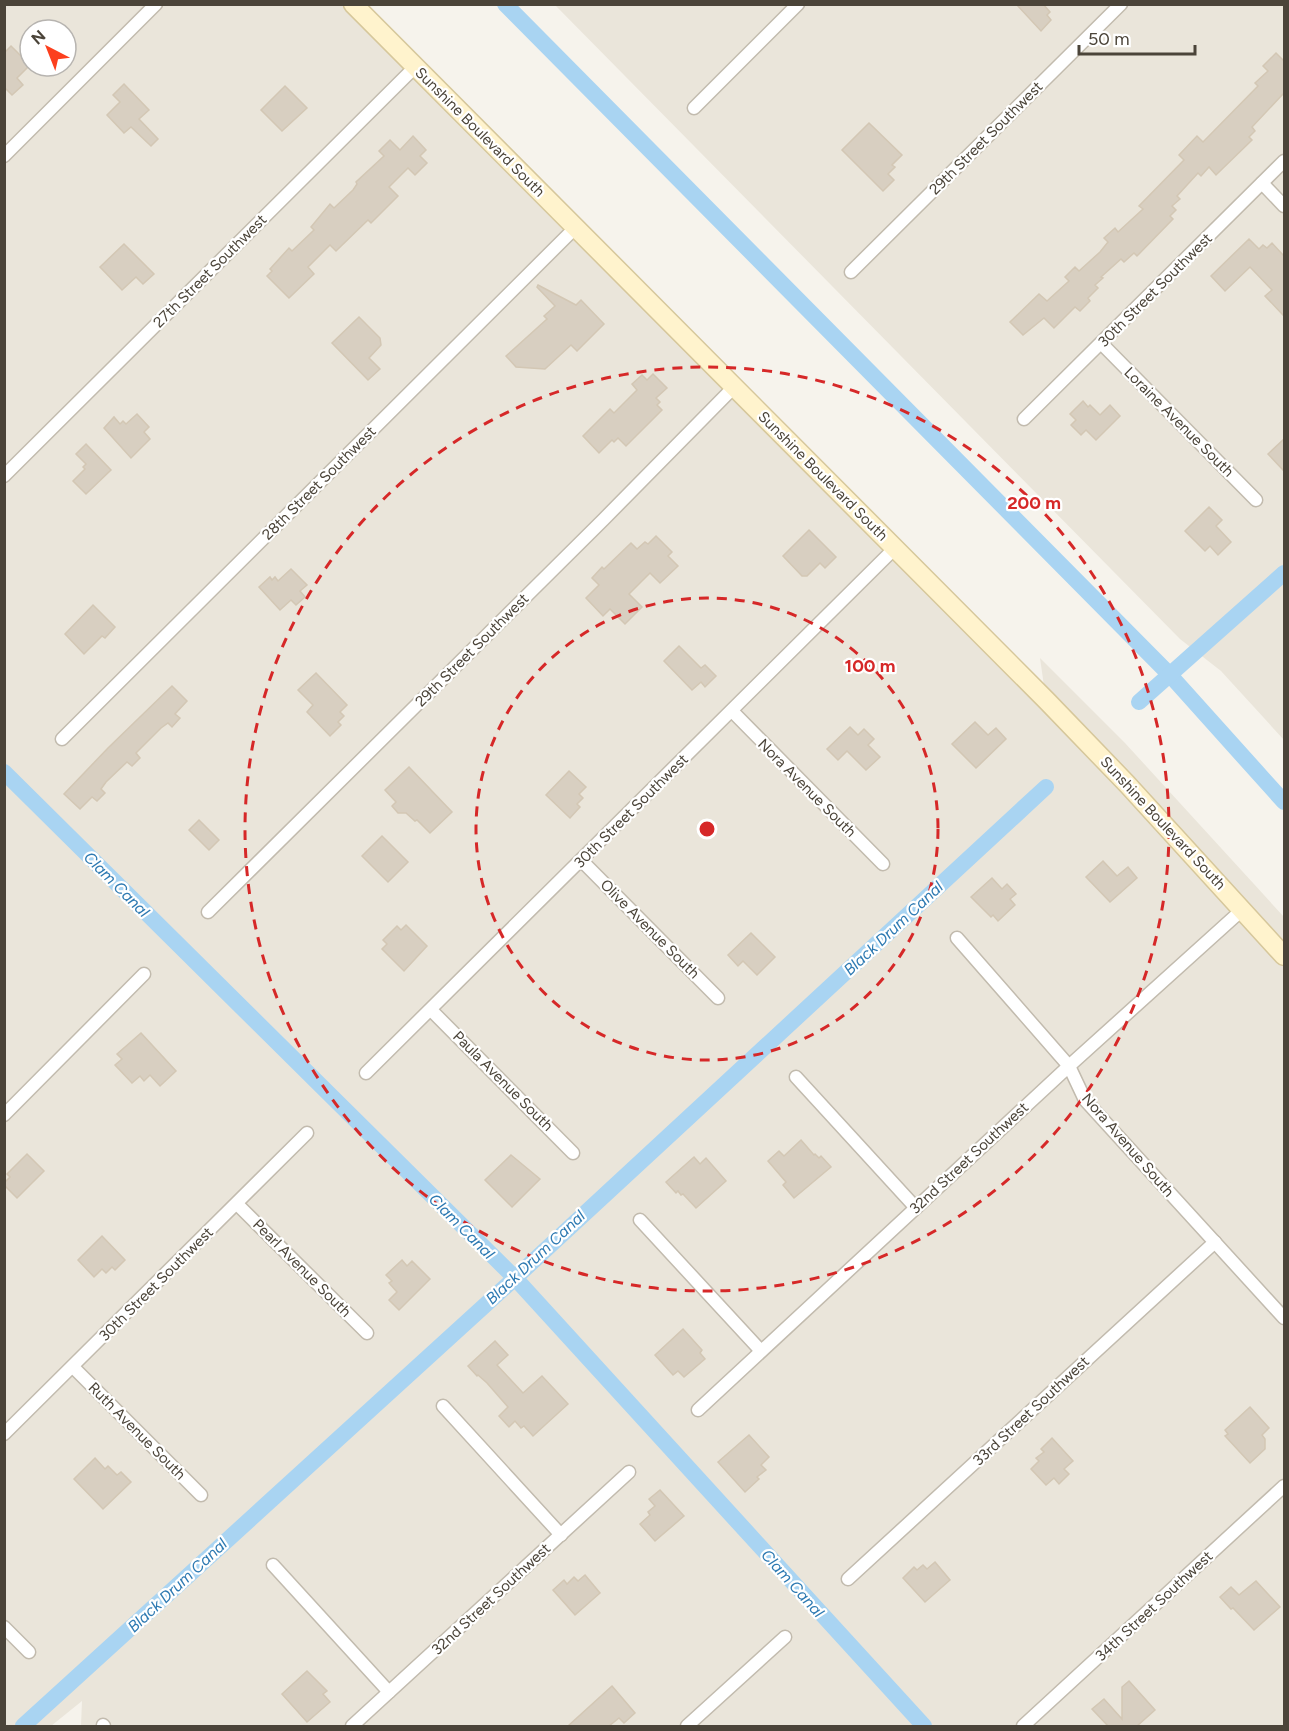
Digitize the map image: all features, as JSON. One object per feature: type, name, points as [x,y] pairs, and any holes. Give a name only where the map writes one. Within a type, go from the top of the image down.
[{"type":"street","points":[[4,156],[156,4]]},
{"type":"street","name":"Sunshine Boulevard South","points":[[353,4],[896,548],[1127,784],[1284,956]]},
{"type":"street","points":[[694,108],[798,4]]},
{"type":"street","name":"29th Street Southwest","points":[[851,272],[1120,4]]},
{"type":"street","name":"27th Street Southwest","points":[[4,476],[415,67]]},
{"type":"street","name":"30th Street Southwest","points":[[1024,419],[1284,161]]},
{"type":"street","points":[[1262,183],[1284,206]]},
{"type":"street","name":"28th Street Southwest","points":[[62,739],[576,227]]},
{"type":"street","name":"Loraine Avenue South","points":[[1101,344],[1256,500]]},
{"type":"street","name":"29th Street Southwest","points":[[208,912],[734,387]]},
{"type":"street","name":"30th Street Southwest","points":[[366,1073],[896,548]]},
{"type":"street","name":"Nora Avenue South","points":[[732,711],[883,864]]},
{"type":"street","name":"Olive Avenue South","points":[[582,861],[718,998]]},
{"type":"street","name":"32nd Street Southwest","points":[[698,1410],[1069,1066],[1243,909]]},
{"type":"street","name":"Nora Avenue South","points":[[957,938],[1069,1066],[1085,1100],[1284,1318]]},
{"type":"street","points":[[4,1115],[144,974]]},
{"type":"street","name":"Paula Avenue South","points":[[431,1010],[573,1154]]},
{"type":"street","points":[[796,1077],[916,1208]]},
{"type":"street","name":"30th Street Southwest","points":[[4,1434],[307,1133]]},
{"type":"street","name":"Pearl Avenue South","points":[[237,1204],[367,1333]]},
{"type":"street","points":[[640,1220],[761,1351]]},
{"type":"street","name":"33rd Street Southwest","points":[[848,1579],[1215,1242]]},
{"type":"street","name":"Ruth Avenue South","points":[[73,1367],[201,1495]]},
{"type":"street","points":[[443,1406],[561,1535]]},
{"type":"street","name":"32nd Street Southwest","points":[[352,1726],[629,1472]]},
{"type":"street","name":"34th Street Southwest","points":[[1023,1726],[1284,1486]]},
{"type":"street","points":[[273,1565],[389,1692]]},
{"type":"street","points":[[4,1628],[29,1652]]},
{"type":"street","points":[[687,1726],[785,1637]]},
{"type":"shaded area","points":[[5,5],[342,5],[1038,703],[1121,789],[1284,968],[1284,1726],[81,1726],[82,1701],[51,1726],[5,1726]]},
{"type":"shaded area","points":[[555,5],[1284,5],[1284,740],[1221,671],[1180,639]]},
{"type":"shaded area","points":[[1040,658],[1125,743],[1284,917],[1284,944],[1133,778],[1044,686]]},
{"type":"building","points":[[1016,4],[1043,4],[1050,12],[1047,15],[1051,20],[1041,31]]},
{"type":"building","points":[[11,46],[18,53],[17,78],[23,85],[12,95],[6,89],[4,90],[4,53]]},
{"type":"building","points":[[1276,53],[1284,61],[1284,93],[1252,127],[1255,131],[1249,137],[1252,140],[1216,175],[1209,167],[1201,176],[1198,173],[1177,196],[1180,199],[1172,206],[1176,210],[1170,216],[1173,219],[1137,256],[1134,253],[1124,262],[1121,259],[1101,277],[1103,278],[1095,285],[1098,288],[1088,298],[1090,301],[1080,311],[1075,307],[1054,328],[1044,318],[1023,335],[1010,322],[1039,294],[1047,301],[1069,281],[1065,277],[1075,267],[1079,271],[1100,252],[1108,242],[1104,238],[1115,228],[1118,232],[1143,209],[1139,206],[1184,160],[1179,155],[1197,136],[1203,142],[1258,86],[1255,83],[1268,71],[1263,66]]},
{"type":"building","points":[[124,84],[149,110],[139,119],[158,139],[151,146],[131,127],[124,133],[107,115],[120,102],[113,95]]},
{"type":"building","points":[[285,86],[307,108],[282,131],[261,110]]},
{"type":"building","points":[[869,123],[902,155],[892,165],[895,167],[888,174],[894,180],[883,191],[842,150]]},
{"type":"building","points":[[413,136],[426,150],[420,156],[427,163],[415,175],[408,168],[389,187],[398,196],[371,223],[368,220],[336,251],[330,245],[308,267],[314,274],[289,298],[267,276],[272,271],[270,269],[289,248],[292,251],[314,230],[311,227],[330,204],[334,208],[353,190],[356,182],[384,156],[379,151],[390,140],[400,150]]},
{"type":"building","points":[[1249,239],[1259,249],[1263,245],[1267,248],[1272,243],[1284,256],[1284,316],[1265,296],[1272,290],[1250,267],[1225,291],[1211,276]]},
{"type":"building","points":[[124,244],[154,274],[143,284],[136,277],[122,290],[100,267]]},
{"type":"building","points":[[538,285],[576,305],[581,300],[604,324],[577,351],[571,345],[545,369],[516,367],[506,356],[547,319],[544,316],[555,306],[537,287]]},
{"type":"building","points":[[359,317],[380,338],[381,345],[369,358],[380,369],[368,380],[332,343]]},
{"type":"building","points":[[653,374],[667,388],[656,398],[660,402],[657,405],[662,410],[626,446],[618,438],[614,442],[612,440],[599,453],[583,436],[610,409],[614,413],[637,390],[632,384],[642,375],[647,380]]},
{"type":"building","points":[[1083,401],[1100,415],[1110,405],[1120,416],[1096,440],[1086,430],[1081,435],[1071,425],[1076,420],[1070,414]]},
{"type":"building","points":[[137,414],[149,427],[144,432],[150,439],[131,458],[104,428],[114,417],[120,424],[123,421],[126,424]]},
{"type":"building","points":[[1284,439],[1284,471],[1268,454]]},
{"type":"building","points":[[86,444],[111,470],[86,494],[73,481],[85,469],[83,467],[86,464],[76,454]]},
{"type":"building","points":[[1209,507],[1222,520],[1216,526],[1231,542],[1218,555],[1210,546],[1205,551],[1185,531]]},
{"type":"building","points":[[809,530],[836,557],[825,568],[820,563],[807,576],[802,576],[783,556]]},
{"type":"building","points":[[656,536],[672,552],[668,556],[678,566],[660,583],[650,573],[629,594],[642,607],[625,624],[610,609],[603,616],[586,598],[599,585],[592,578],[631,543],[637,549],[645,542],[648,544]]},
{"type":"building","points":[[291,569],[307,585],[300,591],[305,597],[296,605],[291,600],[280,610],[259,587],[270,577],[272,580],[275,577],[278,581]]},
{"type":"building","points":[[93,605],[115,627],[84,654],[65,634]]},
{"type":"building","points":[[679,646],[701,668],[705,665],[716,676],[705,687],[701,682],[692,690],[664,661]]},
{"type":"building","points":[[316,673],[347,705],[340,712],[344,716],[338,722],[341,725],[330,736],[307,712],[313,705],[298,690]]},
{"type":"building","points":[[172,686],[187,701],[175,714],[180,718],[172,727],[168,723],[161,728],[136,753],[140,758],[132,766],[127,762],[106,782],[101,789],[105,793],[97,801],[92,797],[80,809],[64,794]]},
{"type":"building","points":[[975,722],[988,735],[996,728],[1006,739],[976,768],[952,744]]},
{"type":"building","points":[[850,727],[858,735],[864,729],[874,739],[868,745],[880,757],[866,770],[847,751],[838,760],[827,749]]},
{"type":"building","points":[[409,767],[452,812],[430,833],[406,813],[398,813],[392,806],[396,802],[385,790]]},
{"type":"building","points":[[569,771],[586,787],[579,794],[583,798],[577,804],[580,807],[570,818],[546,795]]},
{"type":"building","points":[[199,820],[219,840],[209,850],[189,830]]},
{"type":"building","points":[[382,836],[408,862],[388,882],[362,856]]},
{"type":"building","points":[[1103,861],[1117,876],[1128,867],[1137,878],[1110,902],[1086,877]]},
{"type":"building","points":[[992,878],[1002,889],[1007,884],[1016,894],[1010,899],[1015,905],[998,921],[971,897]]},
{"type":"building","points":[[406,925],[427,946],[404,971],[382,949],[387,944],[383,940],[397,926],[401,930]]},
{"type":"building","points":[[751,933],[775,957],[757,975],[743,961],[738,966],[728,955]]},
{"type":"building","points":[[141,1033],[176,1071],[160,1086],[150,1075],[144,1081],[140,1076],[132,1083],[115,1065],[122,1059],[117,1054]]},
{"type":"building","points":[[801,1140],[814,1155],[819,1158],[821,1156],[831,1167],[794,1198],[783,1185],[786,1182],[768,1161],[779,1151],[784,1156]]},
{"type":"building","points":[[27,1154],[44,1171],[17,1198],[4,1183],[10,1177],[7,1174]]},
{"type":"building","points":[[511,1155],[540,1179],[512,1207],[485,1180]]},
{"type":"building","points":[[694,1157],[700,1164],[706,1158],[726,1181],[696,1208],[683,1194],[681,1195],[678,1191],[676,1193],[666,1182]]},
{"type":"building","points":[[102,1236],[125,1260],[115,1270],[112,1267],[106,1273],[102,1269],[94,1277],[78,1260]]},
{"type":"building","points":[[402,1260],[407,1266],[412,1261],[430,1279],[399,1310],[389,1300],[397,1292],[389,1283],[392,1281],[386,1275]]},
{"type":"building","points":[[683,1329],[702,1350],[700,1353],[705,1359],[684,1377],[678,1371],[673,1375],[655,1355]]},
{"type":"building","points":[[495,1341],[508,1355],[497,1365],[523,1393],[542,1376],[568,1404],[533,1436],[524,1426],[521,1428],[515,1421],[509,1427],[499,1416],[508,1407],[468,1366]]},
{"type":"building","points":[[1250,1407],[1269,1428],[1262,1435],[1265,1439],[1265,1449],[1250,1463],[1225,1436],[1228,1434],[1225,1430]]},
{"type":"building","points":[[749,1435],[769,1457],[761,1465],[766,1470],[745,1492],[718,1462]]},
{"type":"building","points":[[1052,1438],[1073,1461],[1064,1469],[1069,1474],[1059,1484],[1054,1478],[1046,1485],[1031,1469],[1039,1461],[1036,1458],[1044,1452],[1041,1449]]},
{"type":"building","points":[[95,1458],[105,1469],[108,1466],[117,1475],[121,1472],[131,1482],[103,1509],[74,1479]]},
{"type":"building","points":[[660,1490],[684,1516],[655,1541],[640,1524],[650,1515],[648,1512],[655,1506],[649,1499]]},
{"type":"building","points":[[935,1562],[950,1580],[925,1602],[903,1578],[914,1567],[917,1570],[923,1565],[927,1569]]},
{"type":"building","points":[[585,1575],[600,1593],[575,1615],[553,1590],[564,1580],[567,1584],[574,1577],[578,1581]]},
{"type":"building","points":[[1256,1581],[1280,1607],[1254,1630],[1220,1597],[1231,1587],[1239,1595]]},
{"type":"building","points":[[307,1671],[327,1691],[323,1694],[330,1702],[307,1722],[282,1694]]},
{"type":"building","points":[[1129,1681],[1155,1710],[1137,1726],[1108,1726],[1092,1709],[1104,1699],[1122,1719],[1122,1687]]},
{"type":"building","points":[[612,1686],[635,1713],[624,1723],[619,1718],[609,1726],[568,1726]]},
{"type":"waterway","points":[[505,4],[1170,675],[1284,802]]},
{"type":"waterway","name":"Black Drum Canal","points":[[1139,702],[1284,573]]},
{"type":"waterway","name":"Clam Canal","points":[[4,772],[515,1278],[924,1726]]},
{"type":"waterway","name":"Black Drum Canal","points":[[23,1726],[515,1278],[1046,787]]}]
